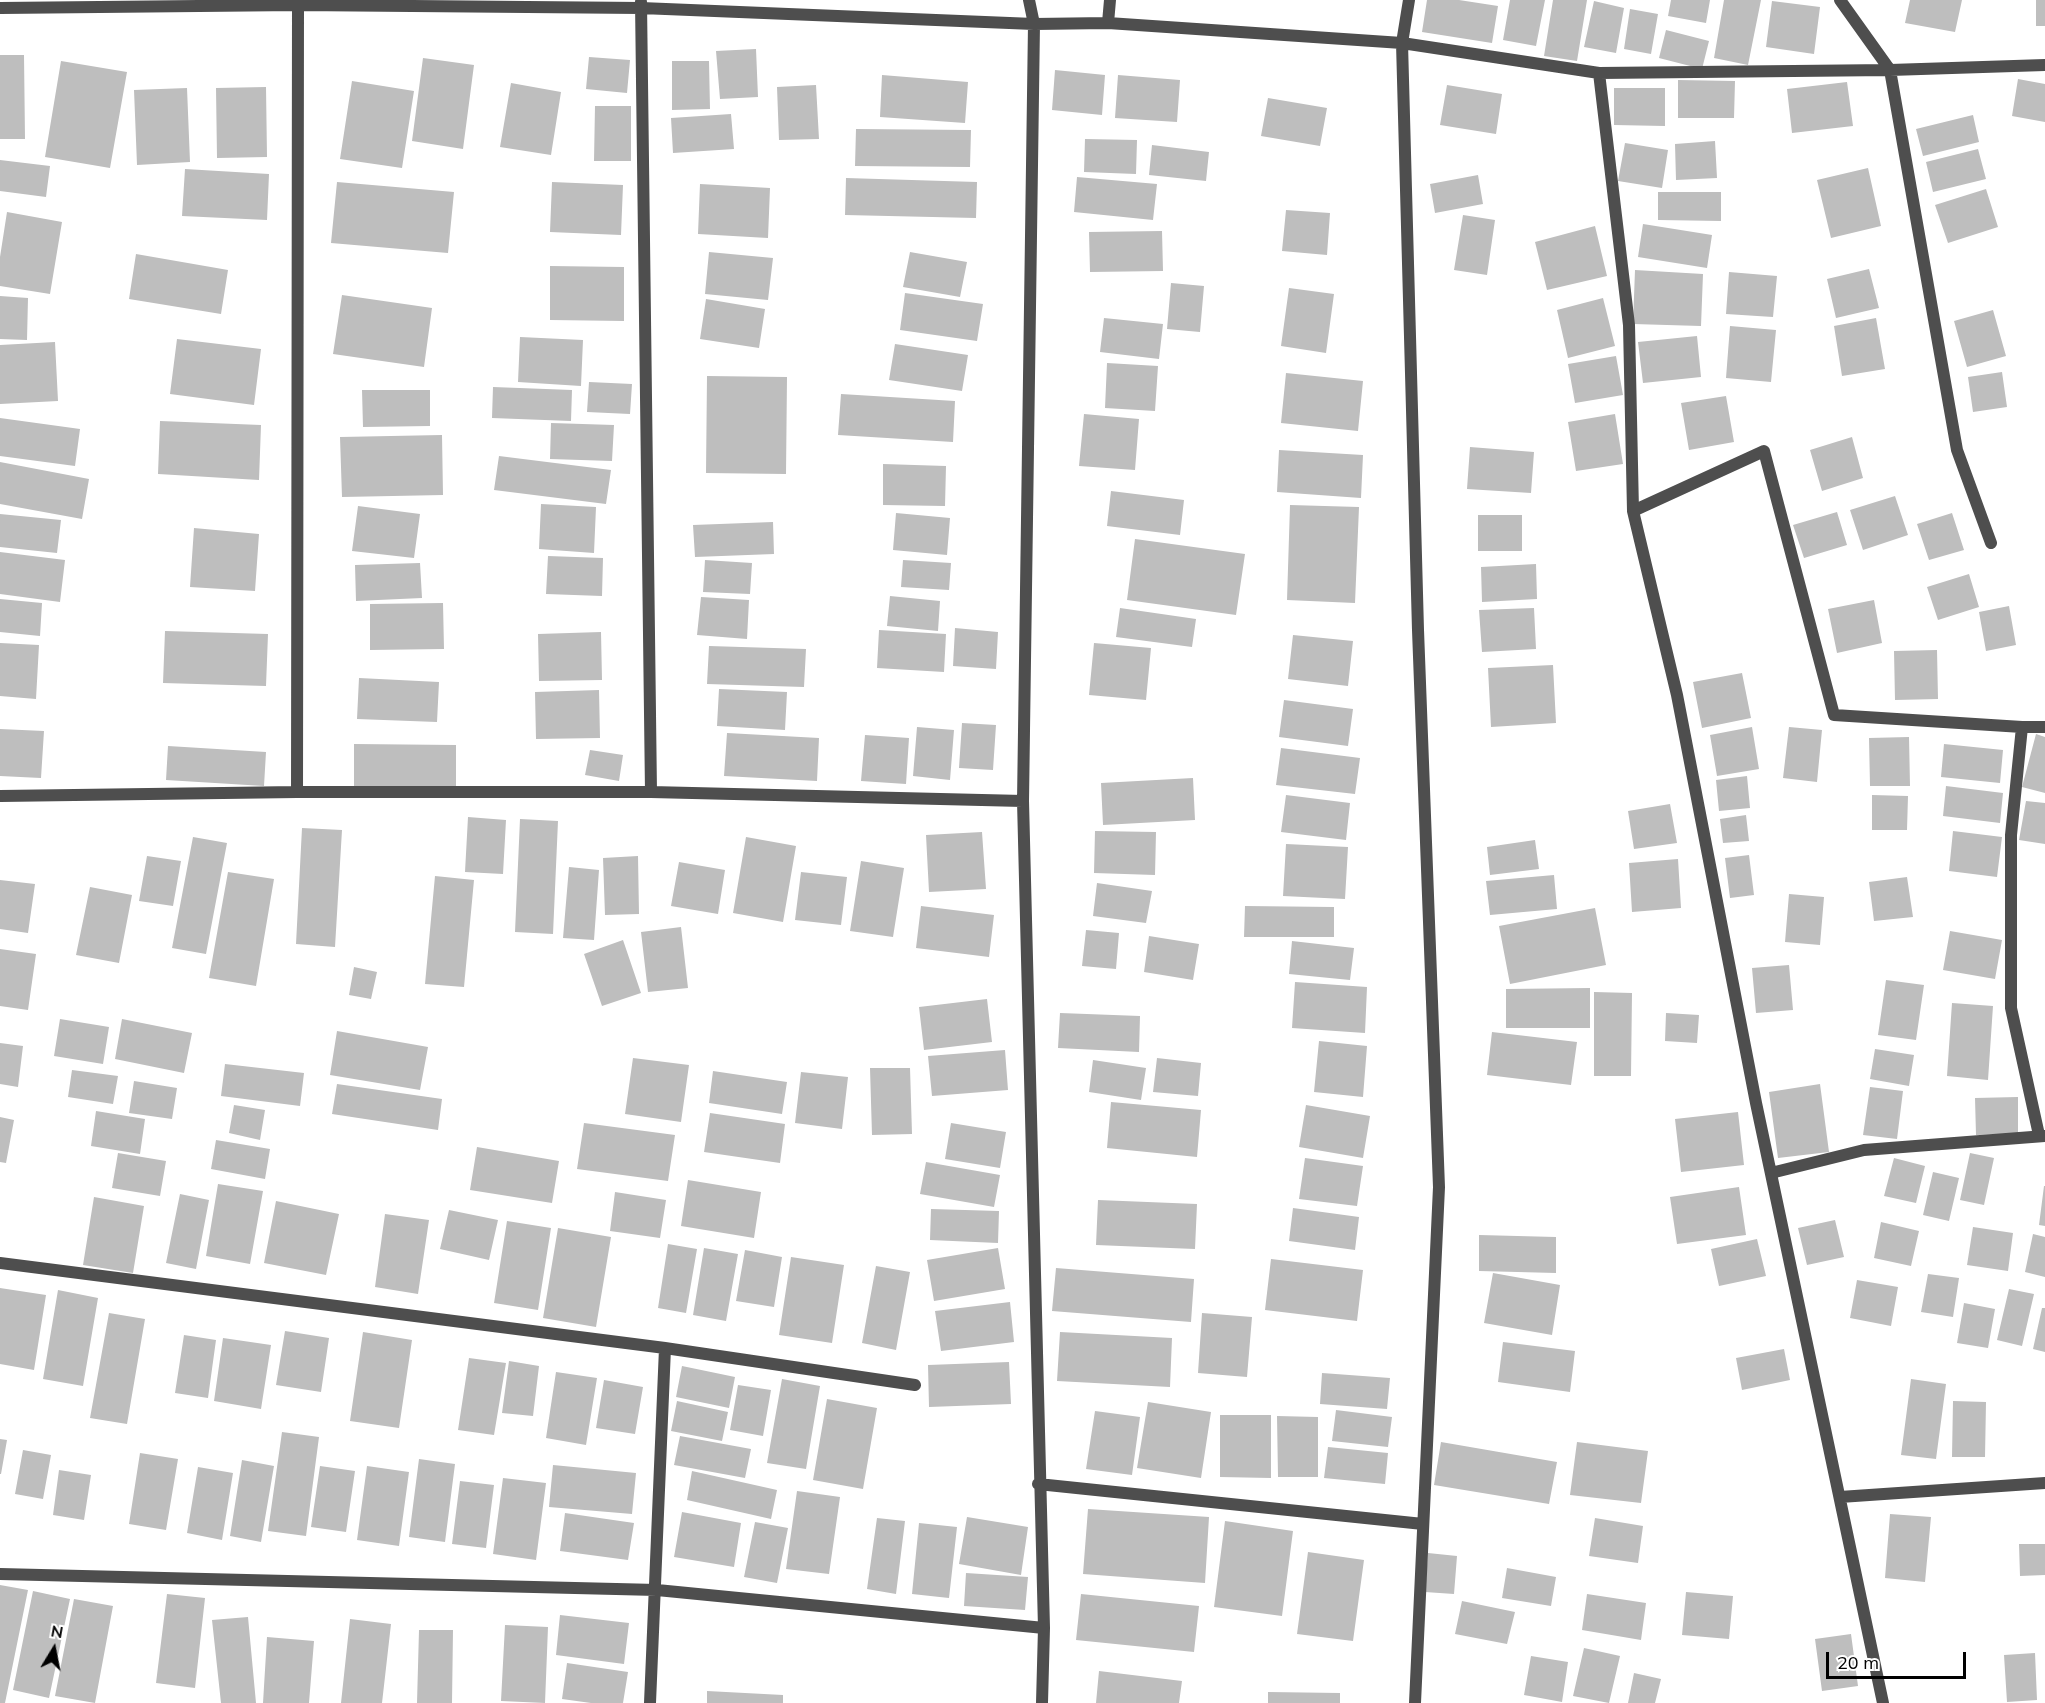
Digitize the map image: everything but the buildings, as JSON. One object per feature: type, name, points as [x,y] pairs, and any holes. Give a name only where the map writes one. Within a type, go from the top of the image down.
[{"type":"street","points":[[1029,0],[1034,24],[1023,801],[1038,1484],[1044,1628],[1042,1703]]},
{"type":"street","points":[[1108,23],[1110,0]]},
{"type":"street","points":[[1409,0],[1402,43],[1418,630],[1438,1186],[1415,1703]]},
{"type":"street","points":[[1840,0],[1890,70],[1957,450],[1991,543]]},
{"type":"street","points":[[0,8],[298,2],[641,4],[1034,24],[1108,23],[1402,43],[1599,73],[1890,70],[2045,65]]},
{"type":"street","points":[[297,792],[298,2]]},
{"type":"street","points":[[641,4],[651,792]]},
{"type":"street","points":[[1599,73],[1629,326],[1633,511],[1677,695],[1771,1173],[1883,1703]]},
{"type":"street","points":[[1633,511],[1764,451],[1834,715],[2045,727]]},
{"type":"street","points":[[1771,1173],[1864,1150],[2042,1136],[2010,1008],[2011,835],[2022,727]]},
{"type":"street","points":[[0,796],[297,792],[651,792],[1023,801]]},
{"type":"street","points":[[0,1263],[665,1348],[915,1385]]},
{"type":"street","points":[[650,1703],[657,1590],[665,1348]]},
{"type":"street","points":[[1840,1497],[2045,1483]]},
{"type":"street","points":[[1038,1484],[1423,1524]]},
{"type":"street","points":[[0,1574],[657,1590],[1044,1628]]}]
